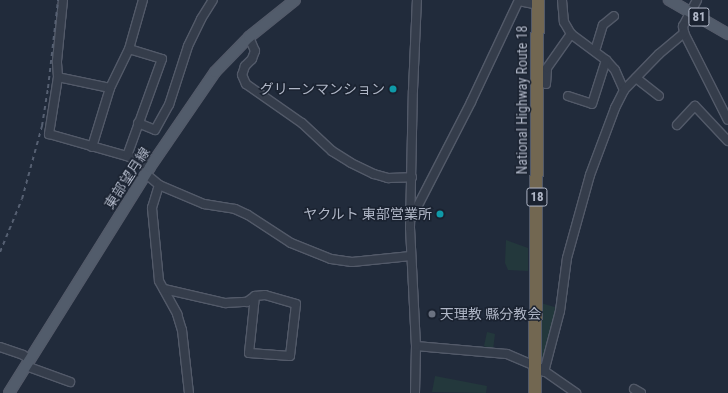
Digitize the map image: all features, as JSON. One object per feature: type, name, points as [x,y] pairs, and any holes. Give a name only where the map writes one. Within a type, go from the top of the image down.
[{"type":"highway","name":"National Highway Route 18","points":[[535,393],[540,369],[538,3]]},
{"type":"main road","name":"東部望月線","points":[[9,393],[148,171],[215,72],[249,37],[295,0]]},
{"type":"main road","name":"81","points":[[669,0],[728,34]]},
{"type":"street","points":[[63,0],[57,62],[58,77],[49,134],[127,156],[148,171],[159,185],[204,204],[235,209],[248,215],[290,244],[331,259],[352,262],[411,256]]},
{"type":"street","points":[[92,146],[110,88],[129,49],[143,0]]},
{"type":"street","points":[[138,123],[155,130],[169,105],[188,46],[201,19],[213,0]]},
{"type":"street","points":[[416,393],[416,346],[411,256],[411,220],[413,90],[417,0]]},
{"type":"street","points":[[411,220],[471,102],[519,0],[538,3]]},
{"type":"street","points":[[562,0],[564,22],[571,34],[606,60],[615,70],[624,90]]},
{"type":"street","points":[[697,0],[683,26],[684,34],[728,120]]},
{"type":"street","points":[[594,51],[603,25],[614,16]]},
{"type":"street","points":[[546,84],[547,68],[571,34]]},
{"type":"street","points":[[540,369],[560,311],[567,258],[582,202],[598,152],[624,90],[684,34]]},
{"type":"street","points":[[249,37],[255,51],[252,59],[245,66],[242,75],[246,84],[302,122],[332,151],[351,162],[374,174],[388,178],[412,178]]},
{"type":"street","points":[[127,156],[162,59],[129,49]]},
{"type":"street","points":[[568,96],[592,104],[606,60]]},
{"type":"street","points":[[58,77],[110,88]]},
{"type":"street","points":[[636,78],[659,96]]},
{"type":"street","points":[[677,125],[695,106],[728,142]]},
{"type":"street","points":[[159,185],[152,208],[159,281],[182,330],[189,393]]},
{"type":"street","points":[[164,289],[224,303],[247,302],[255,296],[265,295],[296,304],[290,356],[249,353],[255,296]]},
{"type":"street","points":[[416,346],[507,354],[540,369],[576,393]]},
{"type":"street","points":[[0,347],[27,363],[70,382]]},
{"type":"green space","points":[[506,240],[528,248],[528,271],[508,270],[505,263]]},
{"type":"green space","points":[[541,303],[558,308],[544,365],[541,362]]},
{"type":"green space","points":[[487,332],[495,334],[493,350],[484,346]]},
{"type":"green space","points":[[435,376],[487,386],[486,393],[432,392]]},
{"type":"railway","points":[[0,252],[22,199],[42,126],[58,0]]},
{"type":"place","name":"グリーンマンション","points":[[393,89]]},
{"type":"place","name":"ヤクルト 東部営業所","points":[[440,214]]},
{"type":"place","name":"天理教 縣分教会","points":[[432,314]]}]
